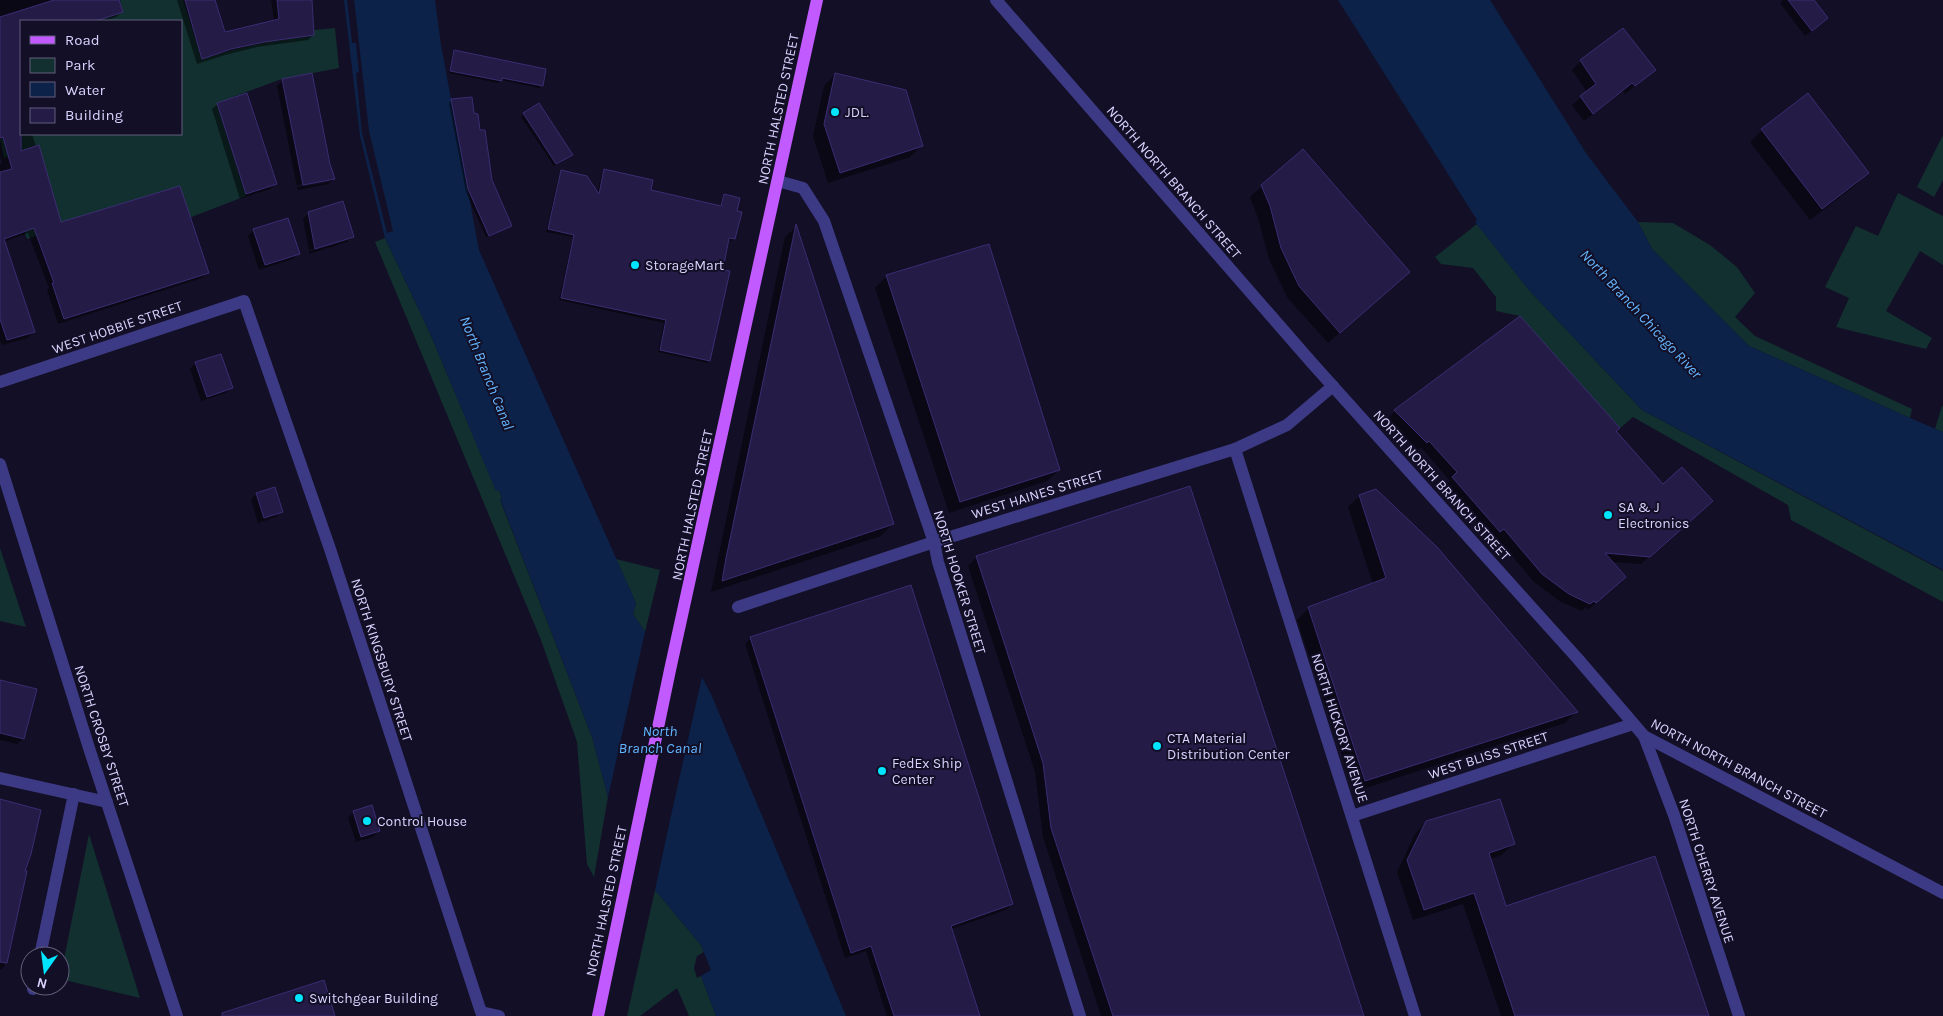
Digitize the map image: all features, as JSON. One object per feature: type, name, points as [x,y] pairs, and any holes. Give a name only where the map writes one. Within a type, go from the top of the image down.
[{"type":"main road","name":"NORTH HALSTED STREET","points":[[598,1016],[641,804],[817,0]]},
{"type":"street","name":"NORTH NORTH BRANCH STREET","points":[[996,0],[1333,386],[1578,659],[1644,736],[1943,893]]},
{"type":"street","name":"NORTH HOOKER STREET","points":[[778,181],[803,188],[824,221],[934,542],[938,562],[1080,1016]]},
{"type":"street","name":"WEST HOBBIE STREET","points":[[0,382],[244,301]]},
{"type":"street","name":"NORTH KINGSBURY STREET","points":[[244,301],[334,559],[481,1012],[499,1016]]},
{"type":"street","name":"WEST HAINES STREET","points":[[738,607],[934,542],[1235,449],[1287,425],[1333,386]]},
{"type":"street","name":"NORTH HICKORY AVENUE","points":[[1235,449],[1415,1016]]},
{"type":"street","name":"NORTH CROSBY STREET","points":[[0,464],[177,1016]]},
{"type":"street","name":"WEST BLISS STREET","points":[[1352,816],[1633,724]]},
{"type":"street","name":"NORTH CHERRY AVENUE","points":[[1644,736],[1674,815],[1739,1016]]},
{"type":"street","points":[[0,778],[107,802]]},
{"type":"street","points":[[42,946],[74,794]]},
{"type":"green space","points":[[120,0],[183,0],[202,59],[258,44],[314,35],[314,30],[335,28],[339,68],[282,79],[217,103],[246,196],[189,218],[179,190],[27,239],[21,222],[38,147],[4,158],[0,139],[20,133],[20,135],[182,135],[182,20],[95,20],[123,11]]},
{"type":"green space","points":[[1943,135],[1943,180],[1934,197],[1917,187]]},
{"type":"green space","points":[[1898,193],[1943,216],[1943,265],[1920,251],[1886,311],[1932,338],[1926,349],[1836,327],[1849,298],[1825,287],[1856,226],[1878,236]]},
{"type":"green space","points":[[1638,222],[1673,223],[1710,245],[1737,267],[1755,293],[1735,317],[1755,336],[1912,409],[1910,418],[1749,346],[1652,249]]},
{"type":"green space","points":[[1477,224],[1529,290],[1642,410],[1943,571],[1943,602],[1791,520],[1788,505],[1633,417],[1619,429],[1520,316],[1496,311],[1496,297],[1473,268],[1441,264],[1435,257]]},
{"type":"green space","points":[[385,238],[429,331],[496,490],[499,490],[502,498],[500,500],[592,737],[608,797],[594,877],[587,864],[577,742],[541,640],[375,242]]},
{"type":"green space","points":[[1943,406],[1943,432],[1935,429]]},
{"type":"green space","points":[[0,548],[26,627],[0,621]]},
{"type":"green space","points":[[616,559],[660,570],[645,632],[633,614],[636,603]]},
{"type":"green space","points":[[89,834],[140,998],[70,981],[70,946],[67,946]]},
{"type":"green space","points":[[655,890],[701,945],[704,952],[697,956],[694,968],[697,978],[701,976],[716,1016],[689,1016],[677,988],[640,1016],[627,1016]]},
{"type":"water","name":"North Branch Canal","points":[[344,0],[435,0],[441,45],[479,250],[636,603],[633,614],[645,632],[638,663],[702,677],[711,694],[846,1016],[716,1016],[701,976],[711,970],[701,945],[655,890],[672,811],[608,797],[592,737],[500,499],[502,498],[499,490],[496,491],[429,331],[385,238],[360,136]]},
{"type":"water","name":"North Branch Chicago River","points":[[1338,0],[1490,0],[1586,153],[1638,222],[1652,249],[1749,346],[1943,432],[1943,570],[1642,410],[1529,290],[1475,222],[1477,220]]},
{"type":"pier","points":[[347,0],[354,0],[369,131],[393,231],[387,233],[362,133],[356,73],[359,72],[356,43],[352,43]]},
{"type":"pier","points":[[638,663],[702,677],[672,811],[608,797]]},
{"type":"building","points":[[54,0],[119,0],[123,12],[99,20],[20,20],[21,151],[39,145],[61,222],[180,186],[209,273],[64,319],[52,283],[54,283],[34,228],[4,239],[35,332],[7,340],[0,319],[0,172],[12,169],[3,137],[0,138],[0,17]]},
{"type":"building","points":[[185,0],[215,0],[225,32],[279,19],[277,0],[312,0],[314,35],[231,49],[202,59]]},
{"type":"building","points":[[1788,0],[1814,0],[1828,18],[1812,31]]},
{"type":"building","points":[[1623,28],[1656,70],[1635,86],[1632,83],[1593,114],[1580,96],[1596,84],[1580,60]]},
{"type":"building","points":[[454,50],[546,69],[543,86],[502,78],[502,81],[450,71]]},
{"type":"building","points":[[312,73],[330,164],[335,179],[303,185],[282,79]]},
{"type":"building","points":[[835,73],[906,90],[923,146],[840,173],[824,124]]},
{"type":"building","points":[[247,93],[277,184],[246,194],[217,103]]},
{"type":"building","points":[[1808,93],[1869,173],[1822,209],[1761,129]]},
{"type":"building","points":[[472,97],[474,113],[478,114],[480,130],[485,130],[492,180],[512,226],[489,236],[468,189],[451,99]]},
{"type":"building","points":[[539,103],[573,155],[556,164],[523,113]]},
{"type":"building","points":[[1303,149],[1410,272],[1340,333],[1299,286],[1281,248],[1270,206],[1261,185]]},
{"type":"building","name":"StorageMart","points":[[604,169],[653,180],[651,190],[721,206],[724,194],[740,198],[737,211],[742,212],[735,239],[729,238],[723,270],[730,271],[710,361],[660,350],[666,320],[561,298],[574,235],[548,229],[561,170],[587,176],[599,194]]},
{"type":"building","points":[[343,201],[354,237],[315,249],[308,212]]},
{"type":"building","points":[[288,218],[300,254],[265,265],[253,229]]},
{"type":"building","points":[[796,224],[894,524],[722,581],[726,558]]},
{"type":"building","points":[[989,244],[1060,470],[960,502],[886,275]]},
{"type":"building","points":[[1520,316],[1620,428],[1616,431],[1663,484],[1682,467],[1713,501],[1650,557],[1605,553],[1626,577],[1596,603],[1594,601],[1590,604],[1569,594],[1542,574],[1504,529],[1500,532],[1452,477],[1457,472],[1429,441],[1427,443],[1394,410]]},
{"type":"building","points":[[221,354],[233,388],[207,397],[195,362]]},
{"type":"building","name":"CTA Material Distribution Center","points":[[1190,486],[1364,1016],[1113,1016],[1051,828],[1043,763],[976,556]]},
{"type":"building","points":[[275,487],[283,512],[264,518],[256,493]]},
{"type":"building","points":[[1376,489],[1437,547],[1578,712],[1365,781],[1308,607],[1386,578],[1359,495]]},
{"type":"building","name":"FedEx Ship Center","points":[[911,585],[1013,904],[951,926],[980,1016],[894,1016],[871,946],[851,953],[750,637]]},
{"type":"building","points":[[0,680],[37,689],[24,739],[0,733]]},
{"type":"building","points":[[0,799],[41,810],[25,871],[27,871],[7,963],[0,962]]},
{"type":"building","points":[[1500,799],[1515,844],[1489,853],[1506,906],[1655,856],[1709,1016],[1515,1016],[1474,893],[1424,910],[1407,860],[1426,821]]},
{"type":"building","name":"Control House","points":[[372,805],[380,831],[361,837],[353,811]]},
{"type":"building","name":"Switchgear Building","points":[[324,980],[335,1016],[222,1016],[222,1013]]},
{"type":"place","name":"JDL.","points":[[835,112]]},
{"type":"place","name":"StorageMart","points":[[635,265]]},
{"type":"place","name":"SA & J Electronics","points":[[1608,515]]},
{"type":"place","name":"CTA Material Distribution Center","points":[[1157,746]]},
{"type":"place","name":"FedEx Ship Center","points":[[882,771]]},
{"type":"place","name":"Control House","points":[[367,821]]},
{"type":"place","name":"Switchgear Building","points":[[299,998]]}]
